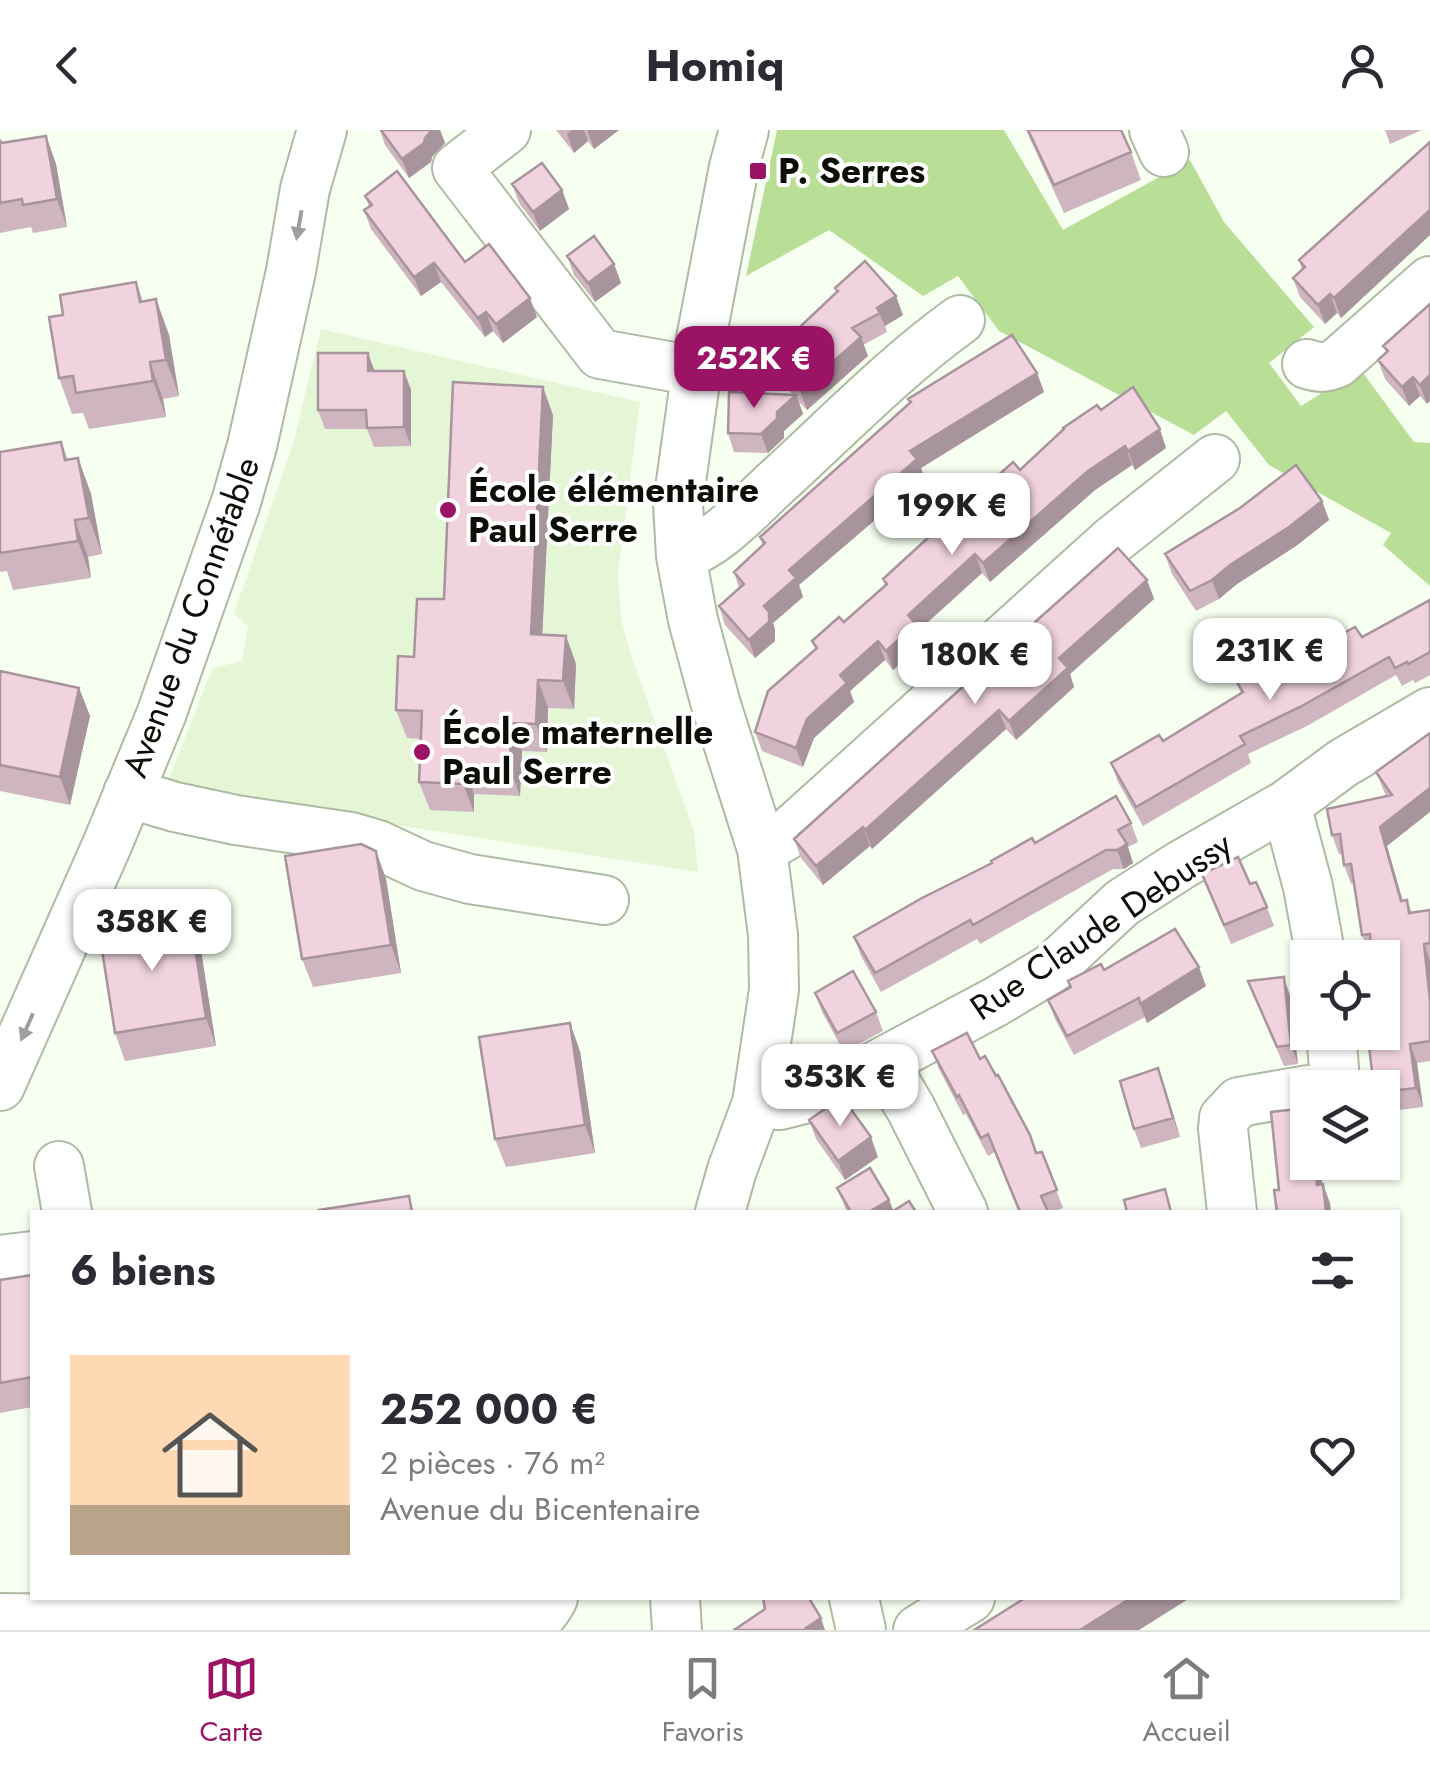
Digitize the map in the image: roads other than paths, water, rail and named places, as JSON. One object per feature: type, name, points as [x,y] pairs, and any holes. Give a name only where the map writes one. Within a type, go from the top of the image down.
[{"type":"street","name":"Avenue du Connétable","points":[[0,1086],[100,862],[176,678],[247,465],[291,271],[305,189],[322,130]]},
{"type":"street","points":[[506,130],[457,168],[600,354],[696,371]]},
{"type":"street","points":[[721,1210],[757,1102],[774,990],[773,935],[762,849],[693,620],[681,556],[678,504],[696,371],[744,130]]},
{"type":"street","points":[[1308,364],[1316,368],[1337,364],[1430,281]]},
{"type":"street","points":[[681,556],[700,549],[735,521],[900,368],[960,320]]},
{"type":"street","points":[[762,849],[785,836],[1113,540],[1215,459]]},
{"type":"street","name":"Rue Claude Debussy","points":[[757,1102],[780,1104],[823,1094],[997,1001],[1052,968],[1122,903],[1286,805],[1343,763],[1430,712]]},
{"type":"street","points":[[128,793],[236,820],[351,836],[423,866],[470,879],[604,900]]},
{"type":"street","points":[[1286,805],[1318,940]]},
{"type":"street","points":[[884,1063],[961,1210]]},
{"type":"street","points":[[1232,1210],[1224,1118],[1240,1102],[1290,1093]]},
{"type":"street","points":[[59,1166],[67,1210]]},
{"type":"street","points":[[0,1260],[30,1256]]},
{"type":"street","points":[[0,1618],[523,1624],[538,1619],[552,1600]]},
{"type":"street","points":[[674,1600],[677,1630]]},
{"type":"street","points":[[854,1600],[861,1630]]},
{"type":"street","points":[[918,1630],[967,1600]]},
{"type":"place","name":"P. Serres","points":[[758,171]]},
{"type":"place","name":"École élémentaire Paul Serre","points":[[448,510]]},
{"type":"place","name":"École maternelle Paul Serre","points":[[422,752]]}]
